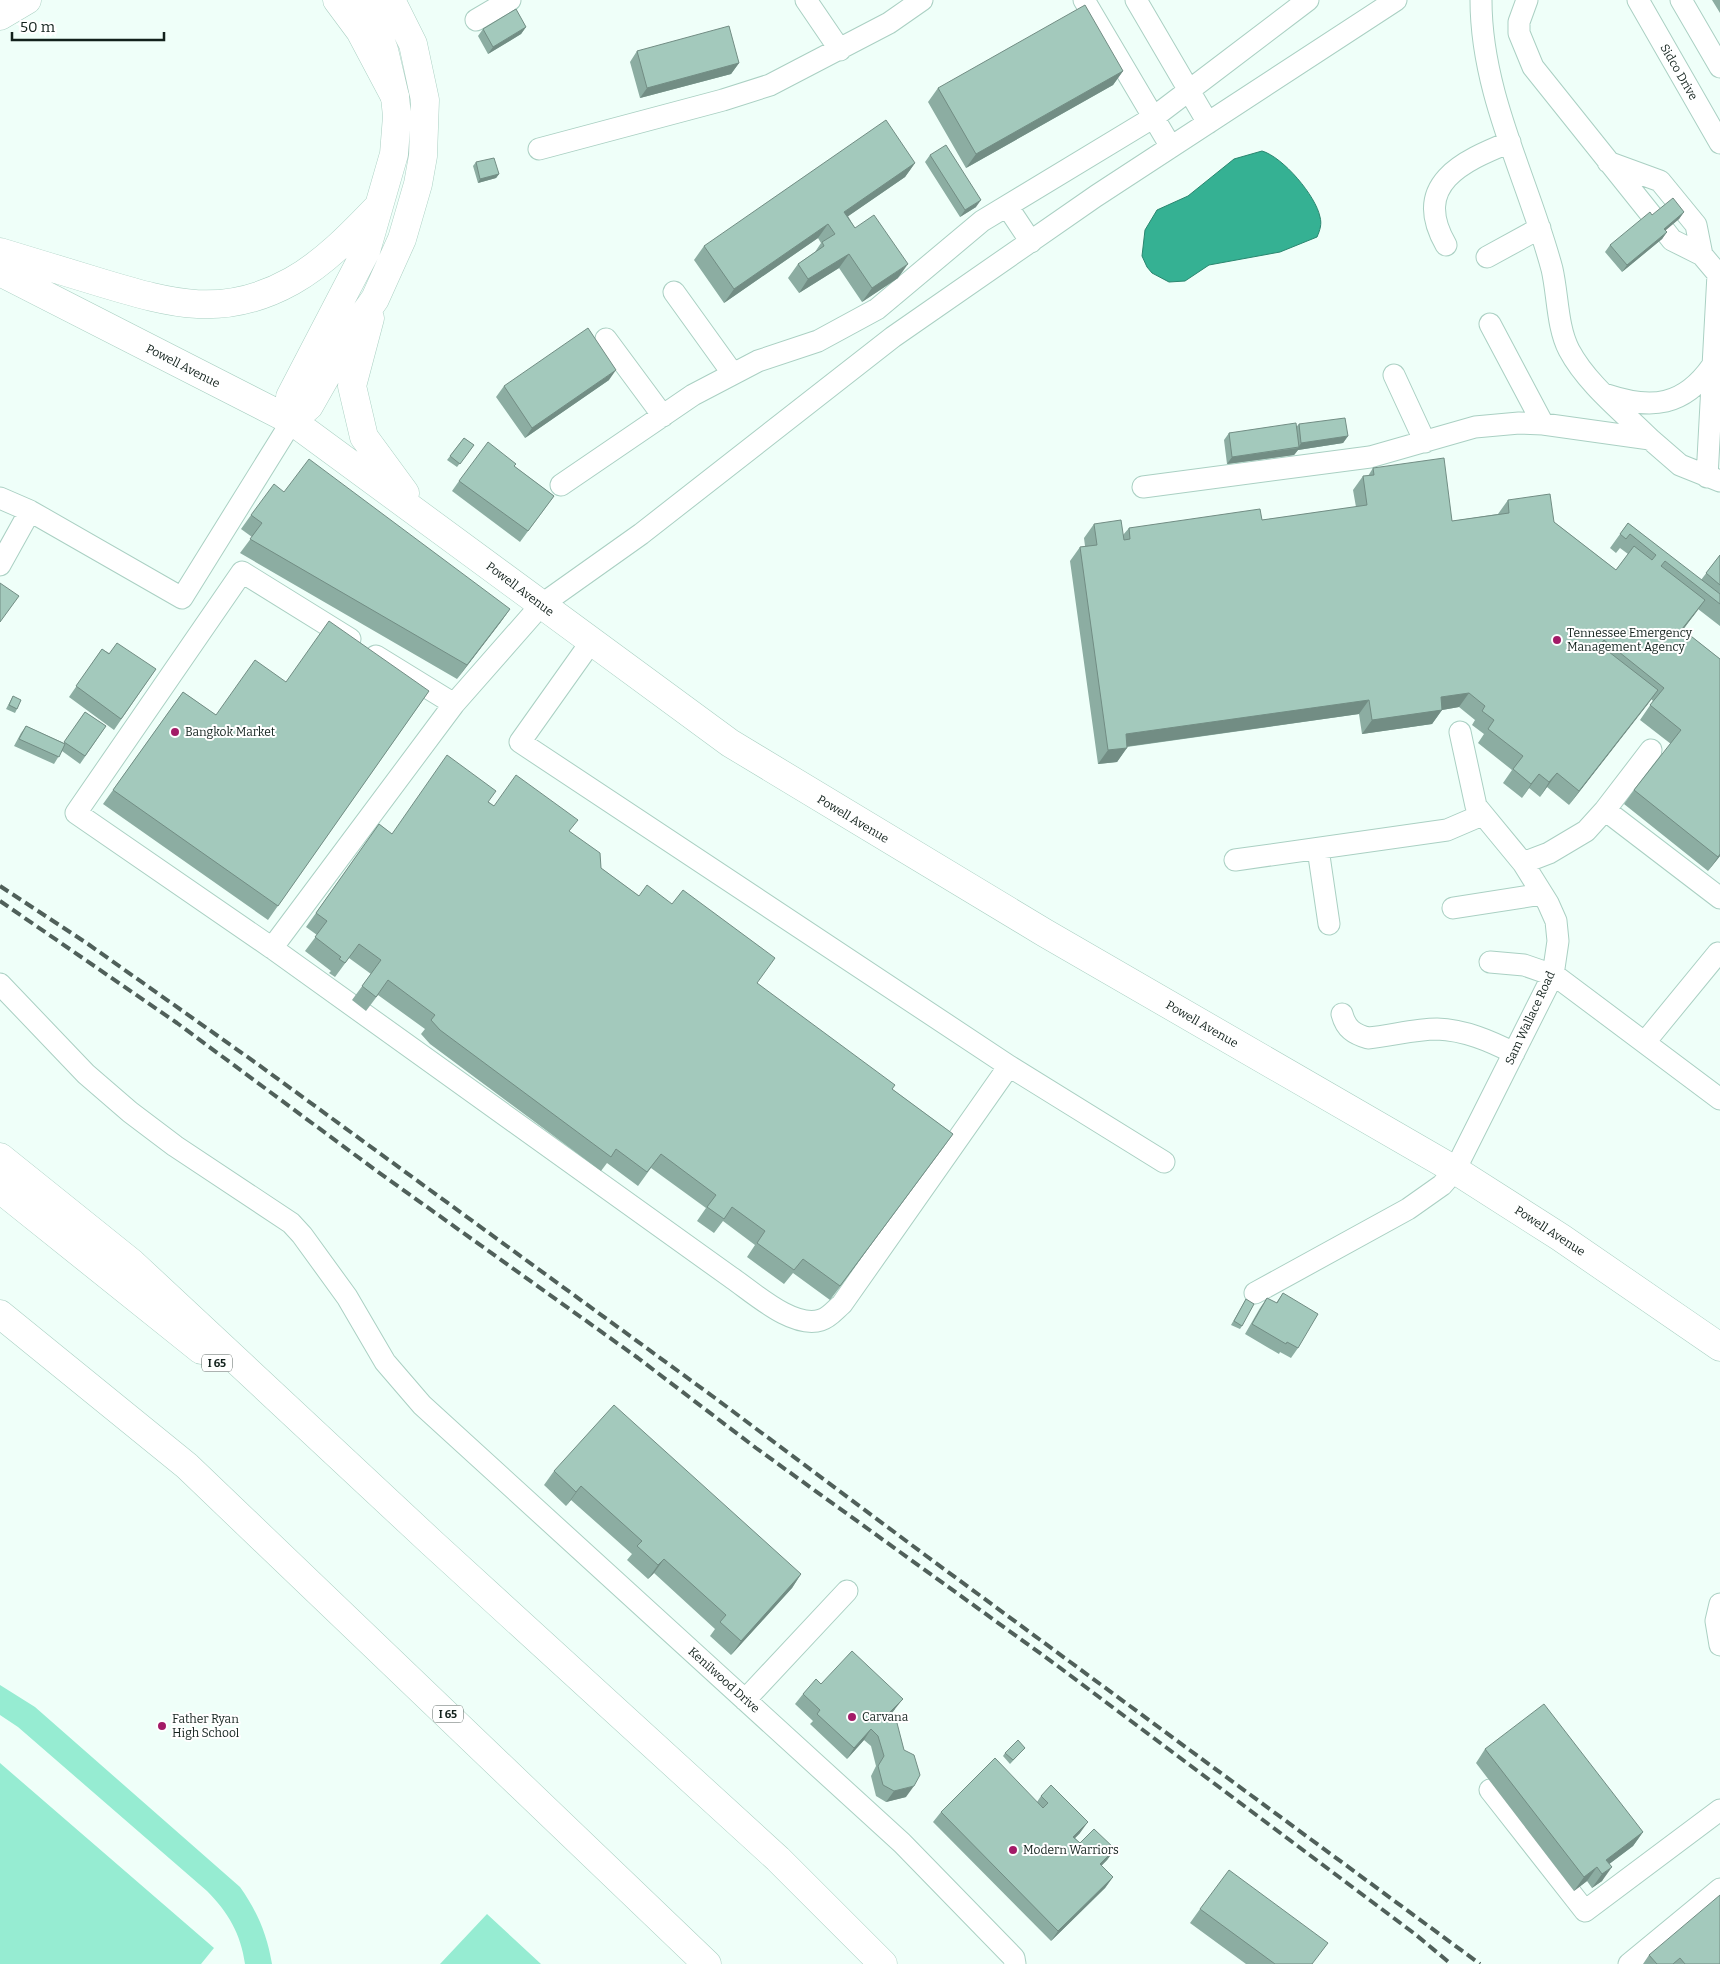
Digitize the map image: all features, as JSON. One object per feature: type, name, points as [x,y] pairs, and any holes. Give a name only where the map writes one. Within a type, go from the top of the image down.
[{"type":"main road","points":[[0,16],[27,0]]},
{"type":"main road","points":[[337,0],[360,31],[395,97]]},
{"type":"main road","points":[[292,421],[290,397],[366,251],[394,154],[397,116],[395,97],[384,50],[365,0]]},
{"type":"main road","points":[[292,421],[309,406],[350,334],[375,298],[391,266],[410,212],[423,156],[426,128],[420,72],[413,44],[392,0]]},
{"type":"main road","points":[[0,252],[155,299],[190,305],[226,304],[261,295],[293,280],[322,260],[353,233],[377,208]]},
{"type":"main road","name":"Powell Avenue","points":[[0,272],[292,421],[730,743],[1045,933],[1455,1170],[1560,1237],[1720,1347]]},
{"type":"main road","points":[[375,298],[352,386],[364,437],[420,515]]},
{"type":"main road","points":[[0,1157],[132,1263],[431,1542]]},
{"type":"main road","name":"I 65","points":[[0,1189],[161,1317],[431,1542],[778,1859],[883,1964]]},
{"type":"main road","name":"I 65","points":[[0,1314],[187,1466],[707,1964]]},
{"type":"street","points":[[476,20],[510,0]]},
{"type":"street","points":[[806,0],[840,50]]},
{"type":"street","points":[[1084,0],[1171,147]]},
{"type":"street","points":[[1136,0],[1208,123]]},
{"type":"street","points":[[561,485],[693,395],[758,361],[818,341],[877,309],[982,221],[1154,117],[1308,0]]},
{"type":"street","points":[[272,948],[454,704],[541,605],[641,534],[893,337],[1171,147],[1396,0]]},
{"type":"street","points":[[1481,0],[1482,31],[1489,76],[1540,228],[1555,283],[1564,336],[1568,348],[1575,360],[1605,394],[1650,439],[1680,465],[1713,479],[1712,366],[1719,275],[1702,255],[1672,240],[1541,78],[1527,55],[1519,33],[1519,22],[1526,0]]},
{"type":"street","name":"Sidco Drive","points":[[1638,0],[1713,114],[1720,143]]},
{"type":"street","points":[[1681,0],[1720,67]]},
{"type":"street","points":[[538,149],[723,100],[770,85],[889,23],[913,3]]},
{"type":"street","points":[[1446,245],[1439,233],[1436,218],[1440,186],[1448,175],[1467,161],[1510,142]]},
{"type":"street","points":[[1608,162],[1660,181],[1696,225],[1702,255]]},
{"type":"street","points":[[1007,206],[1031,242]]},
{"type":"street","points":[[1487,257],[1540,228]]},
{"type":"street","points":[[674,292],[733,374]]},
{"type":"street","points":[[1490,324],[1544,424]]},
{"type":"street","points":[[606,339],[663,416]]},
{"type":"street","points":[[1605,394],[1625,401],[1655,404],[1663,402],[1696,388],[1712,366]]},
{"type":"street","points":[[1394,375],[1425,442]]},
{"type":"street","points":[[182,598],[292,421]]},
{"type":"street","points":[[1143,487],[1370,457],[1476,427],[1519,423],[1544,424],[1650,439]]},
{"type":"street","points":[[1680,465],[1714,445]]},
{"type":"street","points":[[0,498],[30,512],[212,616]]},
{"type":"street","points":[[0,565],[30,512]]},
{"type":"street","points":[[454,704],[242,572],[76,813],[272,948],[732,1278],[788,1316],[802,1321],[813,1322],[825,1318],[842,1304],[1009,1066]]},
{"type":"street","points":[[591,642],[520,742],[1009,1066],[1164,1162]]},
{"type":"street","name":"Sam Wallace Road","points":[[1255,1293],[1408,1209],[1442,1185],[1455,1170],[1553,974],[1558,941],[1556,921],[1523,863],[1482,815],[1472,798],[1460,732]]},
{"type":"street","points":[[1523,863],[1549,853],[1586,832],[1651,750]]},
{"type":"street","points":[[1605,810],[1720,898]]},
{"type":"street","points":[[1235,860],[1447,830],[1482,815]]},
{"type":"street","points":[[1318,849],[1329,924]]},
{"type":"street","points":[[1454,908],[1542,894]]},
{"type":"street","points":[[1646,1042],[1719,952]]},
{"type":"street","points":[[1490,962],[1524,965],[1553,974],[1720,1099]]},
{"type":"street","name":"Kenilwood Drive","points":[[0,984],[86,1074],[130,1112],[175,1146],[291,1223],[302,1235],[347,1297],[385,1362],[422,1405],[902,1843],[1014,1958],[1015,1964]]},
{"type":"street","points":[[1342,1014],[1347,1027],[1359,1035],[1368,1038],[1436,1029],[1450,1030],[1478,1037],[1514,1053]]},
{"type":"street","points":[[746,1700],[847,1591]]},
{"type":"street","points":[[1720,1604],[1716,1621],[1720,1645]]},
{"type":"street","points":[[1490,1790],[1585,1911],[1720,1810]]},
{"type":"street","points":[[1629,1964],[1720,1889]]},
{"type":"shaded area","points":[[1262,151],[1289,169],[1305,188],[1317,208],[1321,220],[1317,237],[1280,252],[1209,265],[1185,281],[1169,282],[1152,273],[1142,256],[1145,230],[1157,210],[1188,196],[1234,159]]},
{"type":"shaded area","points":[[0,1685],[35,1707],[240,1887],[260,1923],[272,1964],[245,1964],[237,1933],[227,1915],[207,1891],[18,1727],[0,1715]]},
{"type":"shaded area","points":[[0,1763],[214,1948],[201,1964],[0,1964]]},
{"type":"shaded area","points":[[487,1914],[541,1964],[440,1964]]},
{"type":"building","points":[[1085,5],[1123,71],[976,154],[938,88]]},
{"type":"building","points":[[516,9],[526,27],[493,47],[483,29]]},
{"type":"building","points":[[729,26],[739,63],[647,88],[637,51]]},
{"type":"building","points":[[886,120],[915,163],[844,212],[855,228],[874,215],[908,264],[872,288],[849,254],[808,279],[798,264],[824,246],[822,242],[835,234],[828,224],[734,289],[704,246]]},
{"type":"building","points":[[946,145],[981,200],[965,210],[930,155]]},
{"type":"building","points":[[494,158],[499,174],[480,179],[476,162]]},
{"type":"building","points":[[1673,198],[1684,212],[1664,229],[1667,232],[1627,265],[1610,245],[1650,212],[1652,215]]},
{"type":"building","points":[[588,328],[616,370],[532,428],[504,386]]},
{"type":"building","points":[[1345,418],[1348,436],[1301,443],[1299,424]]},
{"type":"building","points":[[1296,423],[1299,447],[1232,457],[1229,433]]},
{"type":"building","points":[[464,438],[474,445],[460,464],[450,456]]},
{"type":"building","points":[[488,442],[516,464],[514,466],[554,496],[528,531],[459,481]]},
{"type":"building","points":[[1444,458],[1452,521],[1509,513],[1508,500],[1550,494],[1554,522],[1616,570],[1634,546],[1652,560],[1656,555],[1630,534],[1626,539],[1620,534],[1628,523],[1720,594],[1720,604],[1665,561],[1661,566],[1705,600],[1682,629],[1720,659],[1720,854],[1718,857],[1634,790],[1681,730],[1650,705],[1664,688],[1604,640],[1600,645],[1658,690],[1579,791],[1557,773],[1549,782],[1539,774],[1531,784],[1513,769],[1523,756],[1488,729],[1494,720],[1482,711],[1485,706],[1469,693],[1441,697],[1442,710],[1372,720],[1369,700],[1126,734],[1127,748],[1108,750],[1080,547],[1097,545],[1094,524],[1121,520],[1124,540],[1130,539],[1129,528],[1260,509],[1262,520],[1367,505],[1363,476],[1374,475],[1373,468]]},
{"type":"building","points":[[309,459],[510,609],[467,665],[250,539],[262,523],[251,515],[274,484],[284,492]]},
{"type":"building","points":[[1720,555],[1720,585],[1706,573]]},
{"type":"building","points":[[0,583],[19,596],[0,622]]},
{"type":"building","points":[[329,621],[429,691],[278,906],[113,790],[183,692],[216,715],[255,660],[286,682]]},
{"type":"building","points":[[117,643],[156,669],[121,719],[76,686],[102,649],[109,654]]},
{"type":"building","points":[[13,696],[21,700],[17,709],[9,705]]},
{"type":"building","points":[[85,712],[106,726],[85,756],[64,742]]},
{"type":"building","points":[[26,726],[65,744],[59,757],[19,739]]},
{"type":"building","points":[[447,755],[496,791],[488,802],[494,806],[516,775],[578,820],[569,831],[600,853],[601,868],[639,896],[647,885],[672,904],[683,890],[775,958],[757,983],[895,1085],[892,1089],[953,1134],[840,1286],[803,1259],[794,1270],[757,1243],[765,1231],[732,1207],[724,1219],[707,1207],[716,1195],[661,1154],[647,1172],[616,1149],[611,1157],[440,1030],[431,1020],[435,1015],[388,980],[376,997],[362,986],[381,960],[359,944],[345,963],[339,959],[341,957],[315,937],[327,921],[316,913],[379,824],[392,834]]},
{"type":"building","points":[[1283,1293],[1318,1314],[1298,1348],[1287,1342],[1286,1344],[1252,1324],[1267,1298],[1277,1303]]},
{"type":"building","points":[[1246,1299],[1254,1304],[1242,1326],[1234,1321]]},
{"type":"building","points":[[614,1405],[801,1574],[741,1641],[720,1622],[726,1615],[664,1559],[658,1565],[637,1546],[642,1541],[581,1486],[576,1492],[554,1471]]},
{"type":"building","points":[[852,1651],[903,1699],[888,1714],[897,1723],[904,1750],[914,1755],[920,1775],[914,1786],[894,1791],[883,1785],[878,1766],[884,1756],[878,1736],[871,1729],[854,1748],[817,1714],[820,1710],[803,1694],[816,1679],[821,1684]]},
{"type":"building","points":[[1544,1704],[1643,1832],[1606,1860],[1612,1867],[1602,1874],[1597,1867],[1584,1877],[1485,1749]]},
{"type":"building","points":[[1018,1740],[1025,1748],[1013,1760],[1005,1753]]},
{"type":"building","points":[[995,1758],[1043,1808],[1048,1803],[1041,1796],[1051,1785],[1088,1822],[1073,1837],[1080,1843],[1094,1829],[1115,1849],[1100,1864],[1113,1877],[1058,1931],[941,1812]]},
{"type":"building","points":[[1229,1870],[1328,1943],[1312,1964],[1275,1964],[1200,1909]]},
{"type":"building","points":[[1720,1895],[1720,1964],[1685,1964],[1680,1958],[1673,1964],[1657,1964],[1649,1955]]},
{"type":"railway","points":[[0,886],[88,944],[256,1063],[715,1398],[1480,1964]]},
{"type":"railway","points":[[0,901],[177,1023],[374,1169],[638,1358],[756,1448],[1055,1664],[1415,1934],[1451,1964]]},
{"type":"place","name":"Tennessee Emergency Management Agency","points":[[1557,640]]},
{"type":"place","name":"Bangkok Market","points":[[175,732]]},
{"type":"place","name":"Carvana","points":[[852,1717]]},
{"type":"place","name":"Father Ryan High School","points":[[162,1726]]},
{"type":"place","name":"Modern Warriors","points":[[1013,1850]]}]
